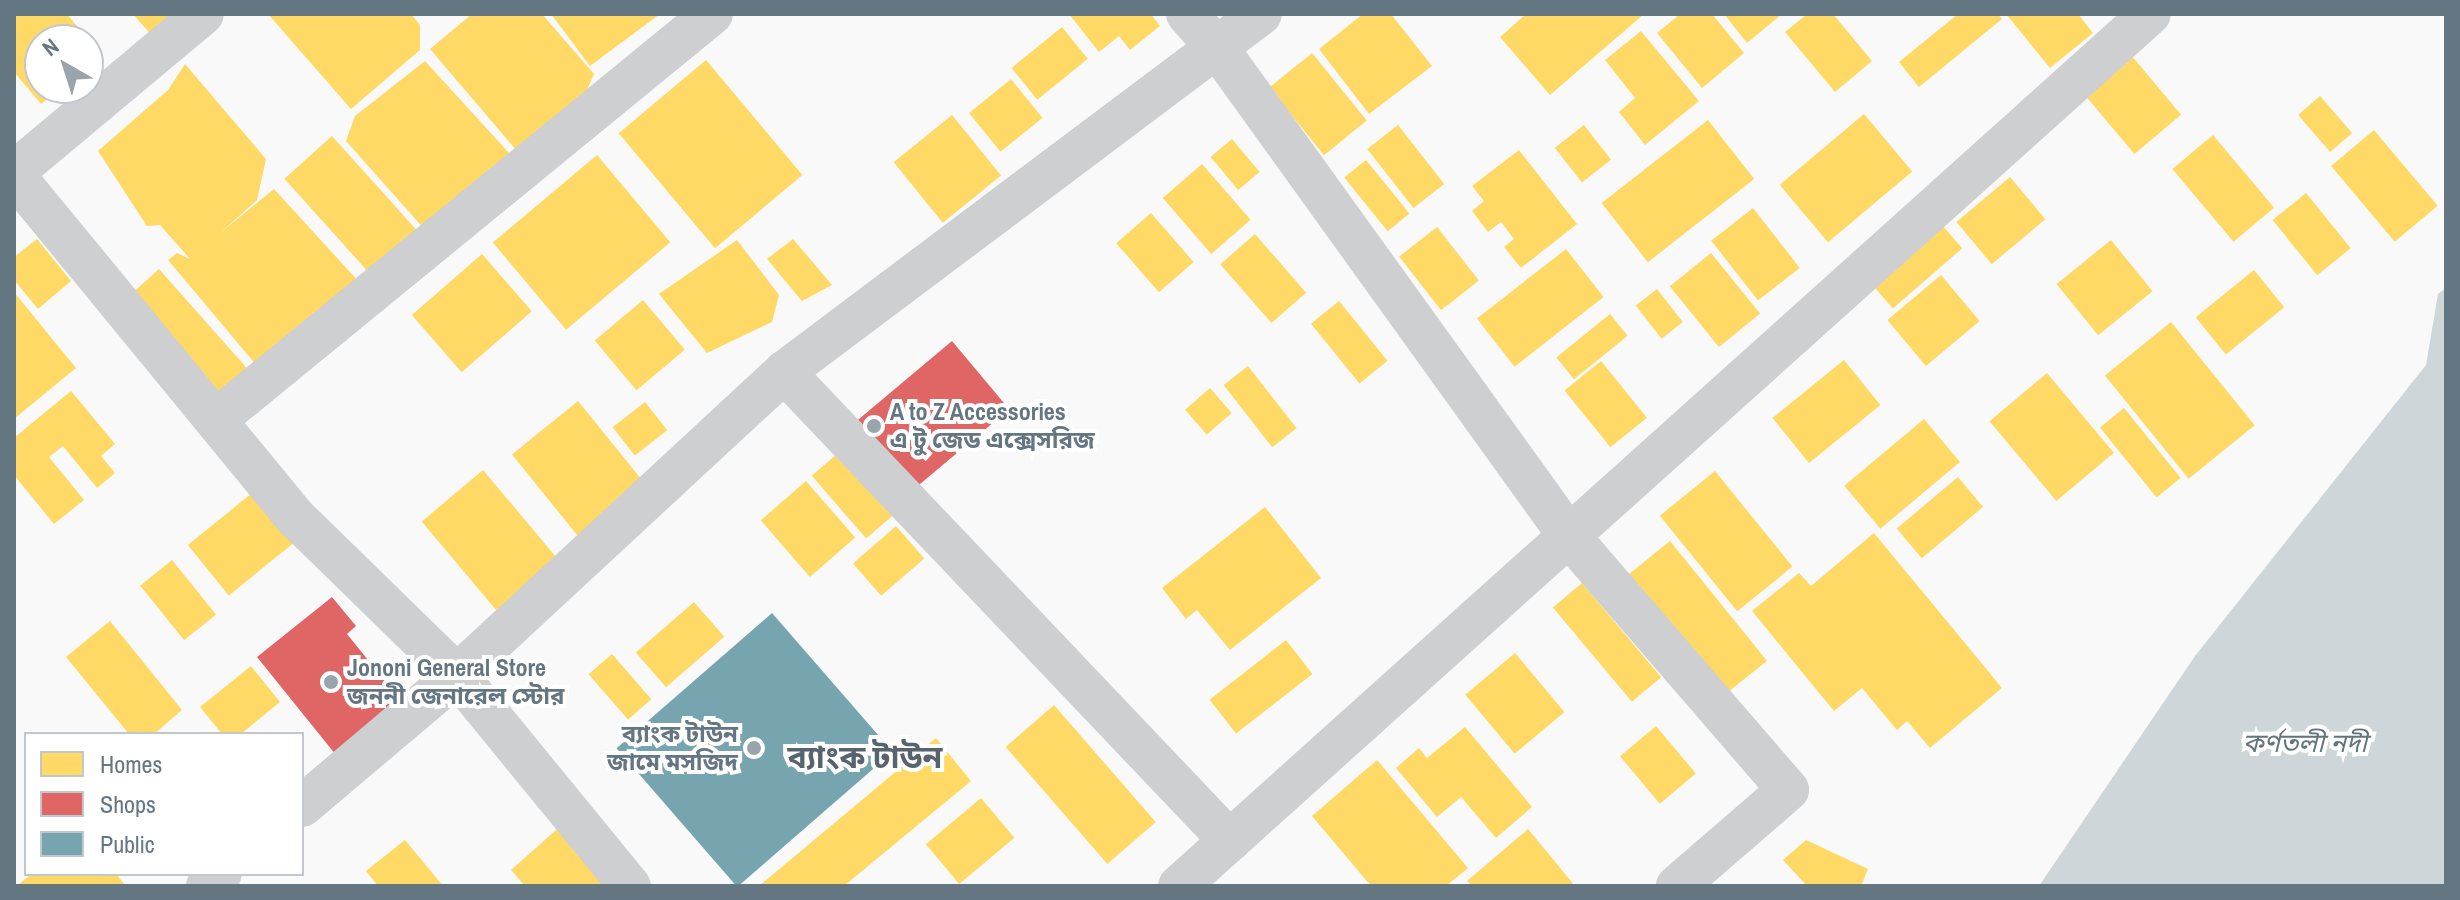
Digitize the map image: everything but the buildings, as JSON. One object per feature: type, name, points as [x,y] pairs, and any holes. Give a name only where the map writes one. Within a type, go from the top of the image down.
[{"type":"street","points":[[203,14],[14,174],[218,418],[295,517],[457,675],[630,886]]},
{"type":"street","points":[[218,418],[712,14]]},
{"type":"street","points":[[1187,14],[1219,50],[1569,536],[1788,790],[1677,886]]},
{"type":"street","points":[[304,804],[457,675],[784,372],[1219,50],[1261,14]]},
{"type":"street","points":[[1179,886],[2150,14]]},
{"type":"street","points":[[784,372],[1230,841]]},
{"type":"water","name":"কর্ণতলী নদী","points":[[2446,288],[2446,886],[2039,886],[2195,656],[2426,365],[2438,294]]},
{"type":"place","name":"A to Z Accessories এ টু জেড এক্সেসরিজ","points":[[874,426]]},
{"type":"place","name":"Jononi General Store জননী জেনারেল স্টোর","points":[[331,682]]},
{"type":"place","name":"ব্যাংক টাউন জামে মসজিদ","points":[[754,748]]},
{"type":"district","name":"ব্যাংক টাউন","points":[[865,757]]}]
